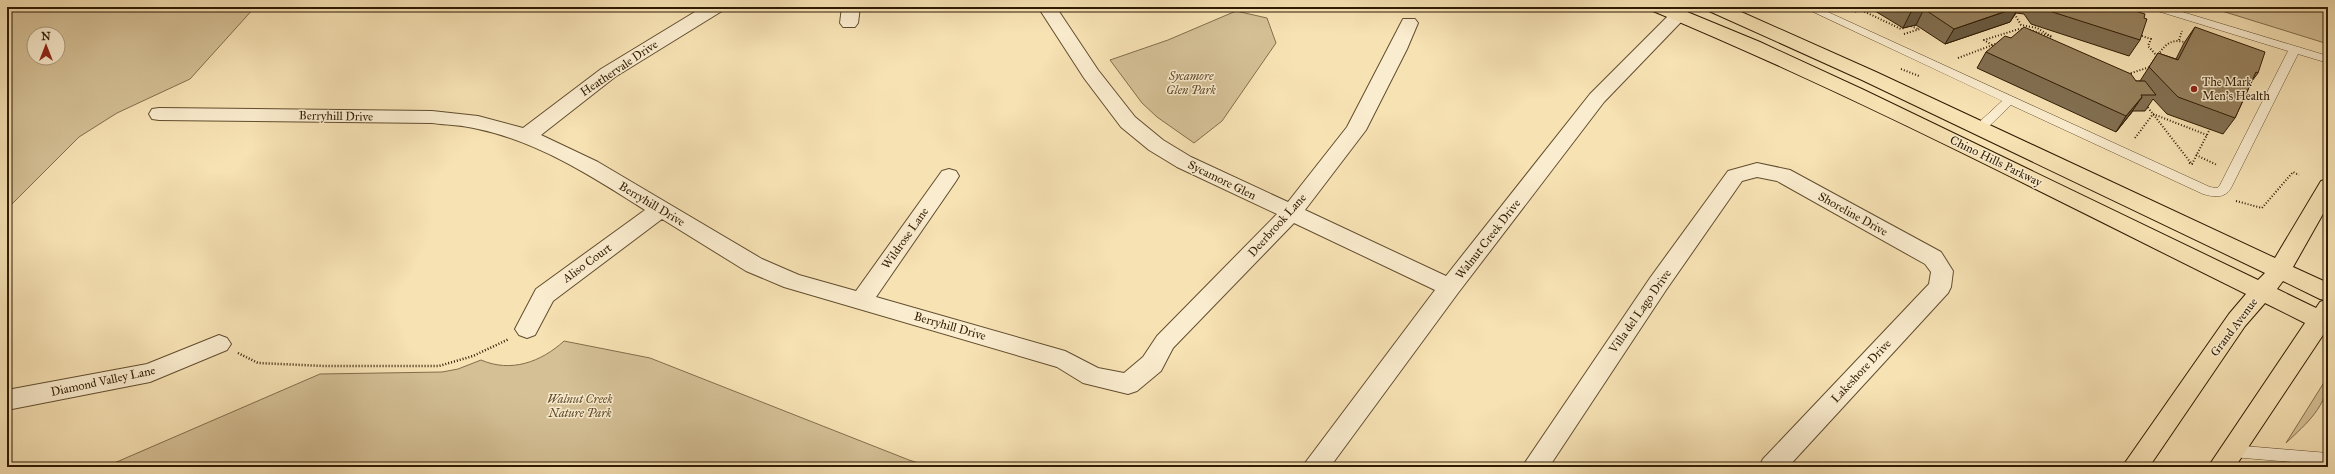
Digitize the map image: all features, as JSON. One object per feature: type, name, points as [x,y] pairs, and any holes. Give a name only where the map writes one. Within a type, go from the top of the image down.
[{"type":"main road","name":"Chino Hills Parkway","points":[[1715,7],[1869,76],[2328,293]]},
{"type":"main road","name":"Chino Hills Parkway","points":[[1675,13],[1753,46],[1864,97],[2262,290],[2325,317]]},
{"type":"main road","name":"Grand Avenue","points":[[2135,467],[2236,320],[2279,270],[2328,186]]},
{"type":"main road","points":[[2226,459],[2325,317]]},
{"type":"street","name":"Heathervale Drive","points":[[526,136],[608,73],[716,7]]},
{"type":"street","name":"Sycamore Glen","points":[[1047,7],[1091,74],[1128,122],[1156,145],[1184,162],[1450,287]]},
{"type":"street","name":"Walnut Creek Drive","points":[[1315,467],[1450,287],[1597,98],[1675,13]]},
{"type":"street","name":"Deerbrook Lane","points":[[1128,384],[1152,364],[1165,342],[1291,213],[1356,130],[1398,49],[1408,23]]},
{"type":"street","name":"Berryhill Drive","points":[[159,114],[432,117],[478,122],[526,136],[591,167],[754,265],[792,281],[1065,360],[1092,376],[1128,384]]},
{"type":"street","name":"Shoreline Drive","points":[[1757,170],[1783,175],[1933,258],[1942,271]]},
{"type":"street","name":"Villa del Lago Drive","points":[[1535,467],[1653,291],[1736,176],[1757,170]]},
{"type":"street","name":"Wildrose Lane","points":[[861,301],[949,176]]},
{"type":"street","name":"Aliso Court","points":[[527,329],[544,295],[661,209]]},
{"type":"street","name":"Lakeshore Drive","points":[[1772,467],[1940,287],[1942,271]]},
{"type":"street","name":"Diamond Valley Lane","points":[[7,400],[150,373],[220,344]]},
{"type":"lane","points":[[1808,7],[2207,191],[2219,193],[2225,188],[2294,51]]},
{"type":"lane","points":[[2155,7],[2294,51],[2328,60]]},
{"type":"lane","points":[[1980,128],[2010,100]]},
{"type":"lane","points":[[2226,459],[2328,459]]},
{"type":"path","points":[[1859,9],[1901,28],[1912,26],[1919,29],[1904,34]]},
{"type":"path","points":[[1993,45],[1984,40],[1990,35],[2019,28],[2030,28],[2050,38],[2052,37],[2037,28],[2021,25],[2014,13]]},
{"type":"path","points":[[2140,35],[2143,28]]},
{"type":"path","points":[[2179,40],[2182,32]]},
{"type":"path","points":[[2135,34],[2151,39],[2148,46],[2157,56]]},
{"type":"path","points":[[2122,76],[2150,67],[2164,44],[2170,41],[2179,40],[2194,45]]},
{"type":"path","points":[[1958,58],[1999,42]]},
{"type":"path","points":[[1898,68],[1920,77],[1924,73]]},
{"type":"path","points":[[2144,103],[2196,170]]},
{"type":"path","points":[[2153,114],[2207,135]]},
{"type":"path","points":[[2135,138],[2153,114]]},
{"type":"path","points":[[2192,164],[2214,122]]},
{"type":"path","points":[[2196,155],[2233,172]]},
{"type":"path","points":[[2236,201],[2242,204],[2262,208],[2293,172],[2299,175]]},
{"type":"path","points":[[220,344],[258,363],[324,366],[439,366],[474,356],[527,329]]},
{"type":"green space","points":[[7,7],[255,7],[190,79],[117,113],[79,137],[7,209]]},
{"type":"green space","points":[[2209,7],[2321,7],[2328,22],[2328,44]]},
{"type":"green space","name":"Sycamore Glen Park","points":[[1236,11],[1267,18],[1276,43],[1222,121],[1194,143],[1157,117],[1142,103],[1110,60],[1168,40]]},
{"type":"green space","name":"Walnut Creek Nature Park","points":[[564,341],[650,358],[909,460],[931,467],[105,467],[320,374],[442,372],[458,369],[481,360],[492,364],[514,365],[536,360],[546,355]]},
{"type":"green space","points":[[2328,376],[2324,396],[2315,413],[2309,421],[2286,443]]},
{"type":"green space","points":[[2293,460],[2310,461],[2322,467],[2304,465],[2297,467],[2273,467],[2273,464]]},
{"type":"building","points":[[1902,7],[2018,7],[1954,29],[1924,9],[1911,12]]},
{"type":"building","points":[[2039,7],[2126,7],[2145,14],[2144,18],[2147,19],[2140,40]]},
{"type":"building","points":[[2024,27],[2131,74],[2136,81],[2145,81],[2156,95],[2141,95],[2142,97],[2126,116],[1986,52],[2005,36],[2011,38]]},
{"type":"building","name":"The Mark Men's Health","points":[[2195,27],[2265,52],[2258,73],[2256,72],[2235,118],[2178,97],[2149,67],[2158,53],[2178,60]]},
{"type":"place","name":"The Mark Men's Health","points":[[2194,89]]}]
